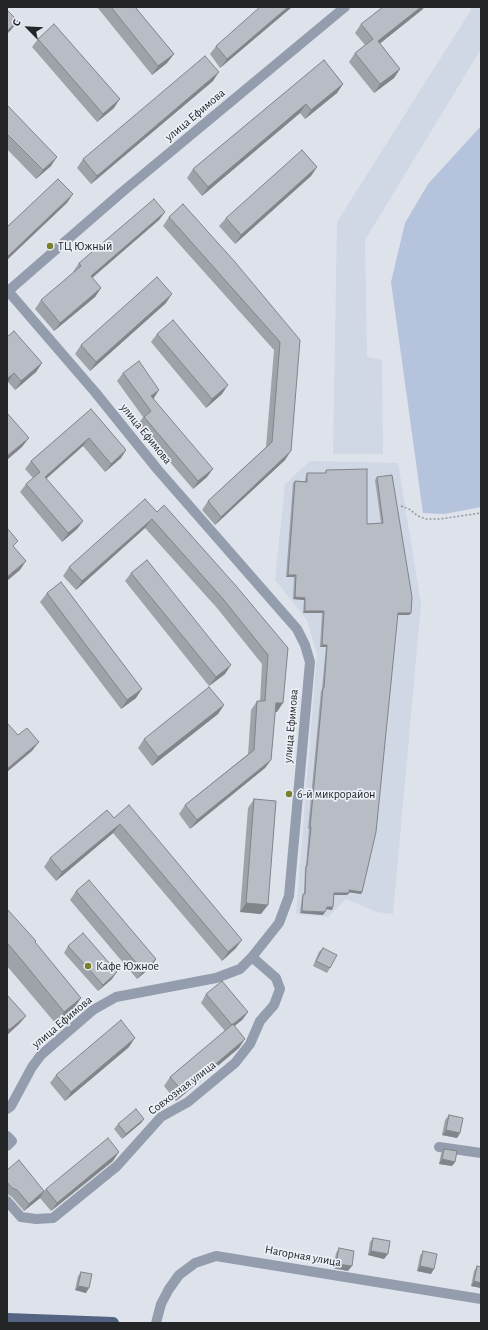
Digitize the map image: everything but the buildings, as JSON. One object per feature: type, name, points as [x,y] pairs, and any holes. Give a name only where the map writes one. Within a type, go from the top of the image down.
[{"type":"main road","points":[[7,1319],[107,1323]]},
{"type":"street","name":"улица Ефимова","points":[[7,1109],[11,1106],[32,1066],[41,1055],[93,1010],[116,997],[216,978],[240,969],[252,957],[279,923],[290,896],[310,662],[305,646],[297,629],[158,470],[73,366],[8,292],[127,188],[345,7]]},
{"type":"street","name":"Совхозная улица","points":[[7,1200],[21,1217],[36,1219],[53,1218],[117,1166],[161,1117],[188,1102],[235,1063],[250,1044],[260,1021],[274,1005],[280,989],[276,978],[252,957]]},
{"type":"street","points":[[7,1136],[12,1141],[7,1146]]},
{"type":"street","points":[[439,1147],[481,1153]]},
{"type":"street","name":"Нагорная улица","points":[[156,1323],[161,1304],[168,1289],[180,1275],[195,1263],[216,1256],[481,1299]]},
{"type":"path","points":[[401,506],[426,519],[440,519],[481,513]]},
{"type":"shaded area","points":[[471,7],[481,7],[481,49],[365,240],[367,357],[382,360],[383,454],[333,454],[337,222],[471,10]]},
{"type":"shaded area","points":[[481,126],[481,507],[444,514],[423,513],[391,282],[405,223],[428,184]]},
{"type":"shaded area","points":[[310,461],[398,463],[421,604],[393,914],[377,912],[346,899],[328,917],[296,914],[317,654],[307,620],[275,580],[285,484]]},
{"type":"place","name":"ТЦ Южный","points":[[50,246]]},
{"type":"place","name":"6-й микрорайон","points":[[289,794]]},
{"type":"place","name":"Кафе Южное","points":[[88,966]]}]
